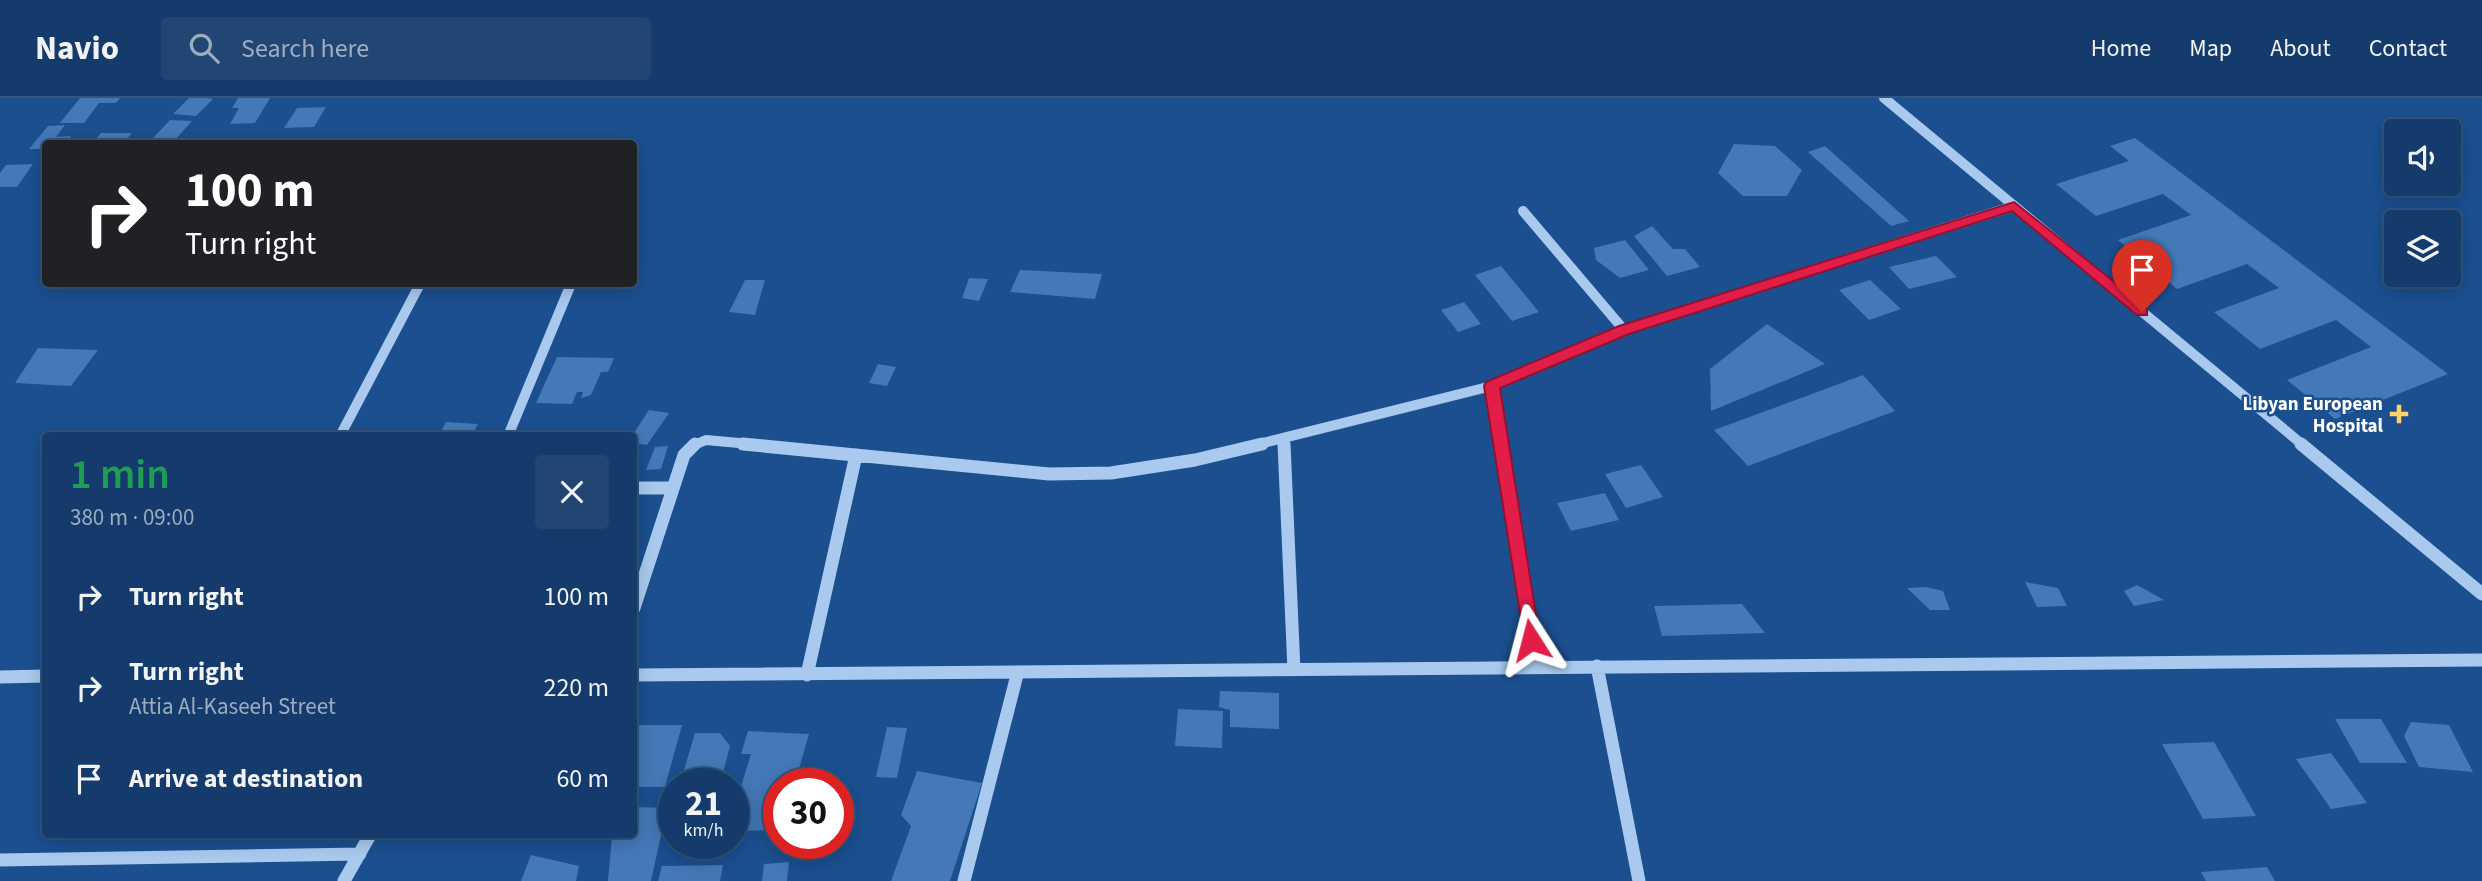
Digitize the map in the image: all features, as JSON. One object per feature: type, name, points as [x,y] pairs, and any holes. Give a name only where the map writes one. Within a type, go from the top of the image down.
[{"type":"street","points":[[1884,98],[2482,594]]},
{"type":"street","points":[[637,599],[684,455],[697,442],[706,440],[1049,474],[1111,473],[1195,460],[1492,386],[1624,330],[2014,206]]},
{"type":"street","points":[[1523,211],[1624,330]]},
{"type":"street","points":[[342,432],[418,287]]},
{"type":"street","points":[[510,432],[570,287]]},
{"type":"street","points":[[1492,386],[1535,667]]},
{"type":"street","points":[[1284,438],[1294,670]]},
{"type":"street","points":[[807,675],[856,455]]},
{"type":"street","points":[[637,488],[672,488]]},
{"type":"street","points":[[637,675],[1017,675],[1597,666],[2482,660]]},
{"type":"street","points":[[1597,666],[1639,881]]},
{"type":"street","points":[[964,881],[1017,675]]},
{"type":"street","points":[[0,677],[42,676]]},
{"type":"street","points":[[344,881],[368,838]]},
{"type":"street","points":[[0,860],[360,854]]},
{"type":"building","points":[[80,98],[120,98],[116,103],[99,103],[84,123],[60,123]]},
{"type":"building","points":[[189,98],[213,99],[196,116],[173,114]]},
{"type":"building","points":[[238,98],[270,98],[255,123],[230,124],[239,108],[232,108]]},
{"type":"building","points":[[326,107],[314,127],[284,128],[297,108]]},
{"type":"building","points":[[170,120],[192,121],[175,140],[153,138]]},
{"type":"building","points":[[65,125],[56,137],[71,136],[68,140],[42,140],[42,149],[29,149],[48,126]]},
{"type":"building","points":[[101,133],[132,133],[127,139],[135,139],[134,140],[95,140]]},
{"type":"building","points":[[2135,138],[2448,374],[2335,419],[2287,380],[2371,347],[2336,320],[2260,349],[2214,312],[2279,288],[2247,264],[2177,289],[2118,240],[2191,215],[2163,194],[2096,216],[2056,184],[2129,161],[2110,146]]},
{"type":"building","points":[[1734,144],[1775,146],[1802,170],[1787,196],[1743,196],[1718,173]]},
{"type":"building","points":[[1825,146],[1909,221],[1891,226],[1808,152]]},
{"type":"building","points":[[33,164],[17,187],[0,187],[0,173],[6,165]]},
{"type":"building","points":[[1652,226],[1673,249],[1685,249],[1700,267],[1667,276],[1634,236]]},
{"type":"building","points":[[1625,240],[1649,270],[1620,278],[1596,260],[1594,248]]},
{"type":"building","points":[[1936,256],[1957,277],[1909,289],[1889,267]]},
{"type":"building","points":[[1501,266],[1539,312],[1512,321],[1475,275]]},
{"type":"building","points":[[1020,270],[1102,274],[1095,299],[1010,292]]},
{"type":"building","points":[[969,278],[988,279],[979,301],[962,298]]},
{"type":"building","points":[[745,280],[765,280],[755,315],[729,312]]},
{"type":"building","points":[[1870,280],[1901,309],[1869,320],[1839,290]]},
{"type":"building","points":[[1464,302],[1481,324],[1458,332],[1441,310]]},
{"type":"building","points":[[1767,324],[1825,364],[1711,411],[1710,369]]},
{"type":"building","points":[[38,348],[98,350],[71,386],[15,383]]},
{"type":"building","points":[[557,357],[614,358],[608,372],[601,372],[591,395],[581,398],[583,392],[577,392],[572,404],[536,403]]},
{"type":"building","points":[[878,364],[896,367],[887,386],[869,383]]},
{"type":"building","points":[[1863,375],[1895,411],[1748,466],[1714,430]]},
{"type":"building","points":[[649,410],[669,413],[647,445],[637,443],[637,432],[635,432]]},
{"type":"building","points":[[446,422],[478,424],[473,432],[440,432]]},
{"type":"building","points":[[668,446],[661,469],[646,470],[655,447]]},
{"type":"building","points":[[1641,465],[1663,497],[1626,508],[1605,474]]},
{"type":"building","points":[[1605,493],[1619,520],[1571,531],[1557,503]]},
{"type":"building","points":[[2025,582],[2058,588],[2067,606],[2037,607]]},
{"type":"building","points":[[2137,585],[2164,600],[2134,606],[2124,591]]},
{"type":"building","points":[[1926,587],[1943,591],[1950,610],[1930,610],[1907,588]]},
{"type":"building","points":[[1742,604],[1765,633],[1662,636],[1654,606]]},
{"type":"building","points":[[1220,691],[1279,693],[1279,729],[1230,727],[1230,710],[1219,707]]},
{"type":"building","points":[[1178,709],[1223,711],[1222,748],[1175,746]]},
{"type":"building","points":[[2335,719],[2381,719],[2407,763],[2360,763]]},
{"type":"building","points":[[2411,722],[2449,725],[2473,772],[2419,767],[2404,736]]},
{"type":"building","points":[[637,725],[682,725],[670,768],[658,768],[658,787],[637,787]]},
{"type":"building","points":[[887,727],[907,728],[897,778],[876,777]]},
{"type":"building","points":[[748,731],[809,734],[799,768],[763,768],[763,830],[749,831],[749,768],[747,768],[751,754],[741,754]]},
{"type":"building","points":[[695,733],[720,733],[730,746],[724,768],[685,768]]},
{"type":"building","points":[[2214,742],[2256,816],[2203,819],[2162,744]]},
{"type":"building","points":[[2331,753],[2367,803],[2331,809],[2296,759]]},
{"type":"building","points":[[917,771],[982,783],[950,881],[891,881],[911,826],[901,815]]},
{"type":"building","points":[[637,807],[658,808],[658,849],[651,881],[608,881],[612,838],[637,838]]},
{"type":"building","points":[[531,855],[579,866],[576,881],[521,881]]},
{"type":"building","points":[[789,862],[787,881],[762,881],[764,864]]},
{"type":"building","points":[[723,865],[720,881],[658,881],[662,866]]},
{"type":"building","points":[[2267,867],[2275,881],[2206,881],[2201,872]]},
{"type":"place","name":"Libyan European Hospital","points":[[2399,414]]},
{"type":"route","points":[[1531,640],[1492,386],[1624,330],[2014,206],[2142,312]]}]
